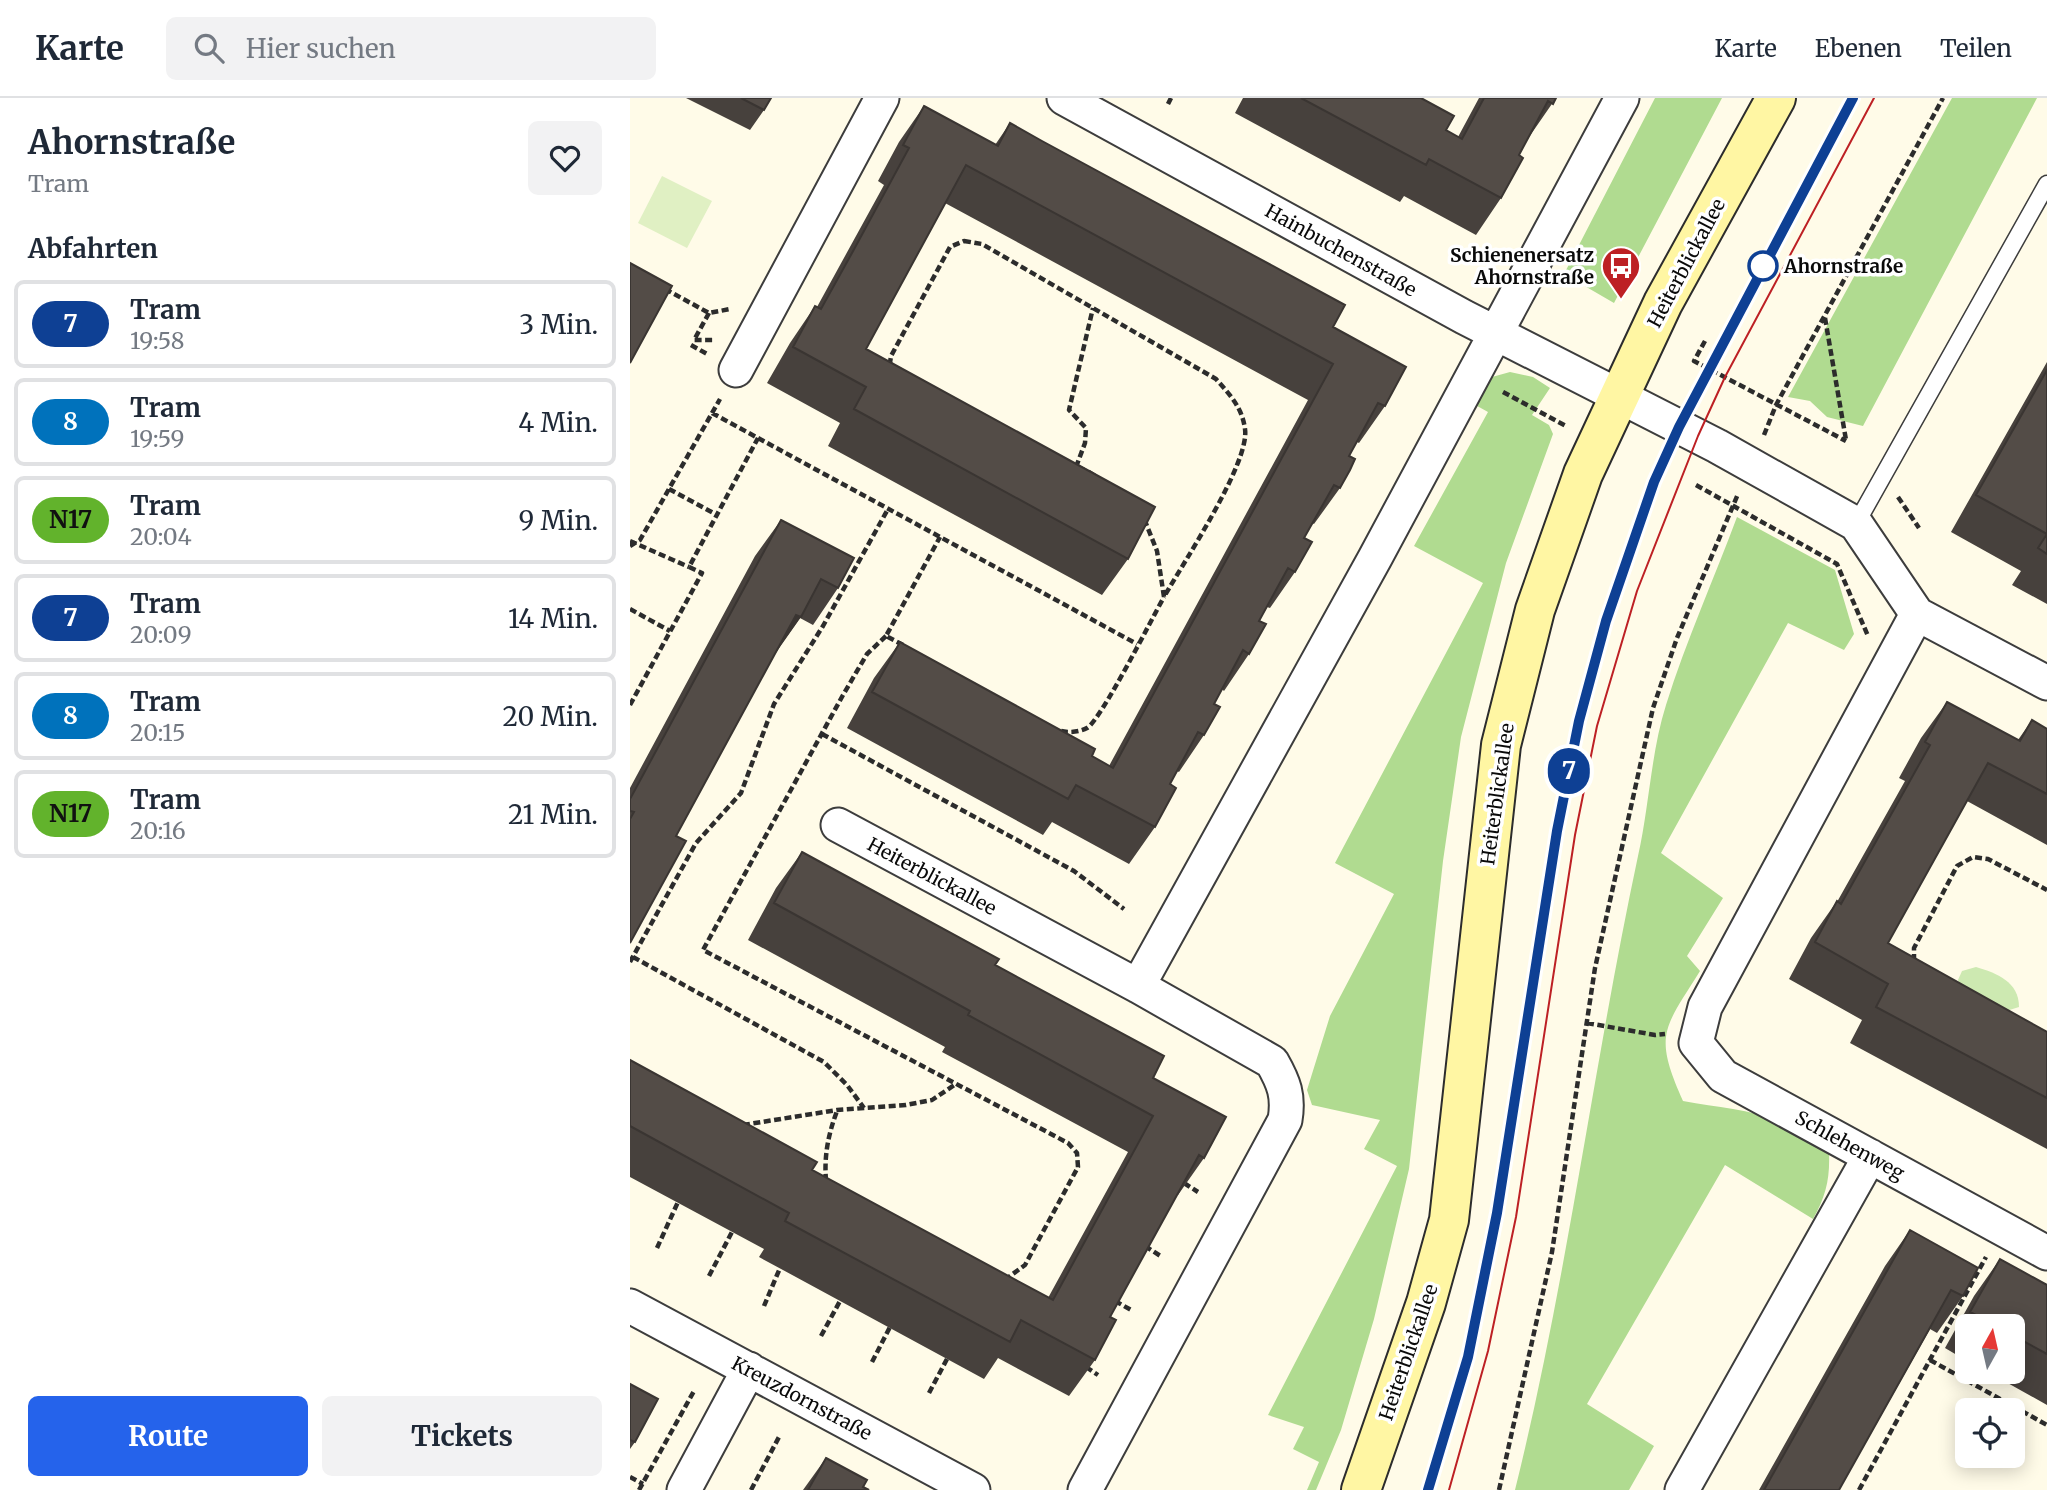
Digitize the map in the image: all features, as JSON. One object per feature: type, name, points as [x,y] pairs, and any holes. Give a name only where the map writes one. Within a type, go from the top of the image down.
[{"type":"main road","name":"Heiterblickallee","points":[[1361,1490],[1426,1303],[1449,1220],[1501,745],[1535,610],[1583,474],[1663,303],[1776,98]]},
{"type":"street","points":[[736,370],[882,98]]},
{"type":"street","name":"Hainbuchenstraße","points":[[1064,98],[1493,333],[1620,396]]},
{"type":"street","points":[[1138,986],[1375,558],[1493,333],[1622,98]]},
{"type":"street","points":[[1620,396],[1717,446],[1856,524],[1917,614],[2047,683]]},
{"type":"street","points":[[1702,1017],[1917,614]]},
{"type":"street","name":"Heiterblickallee","points":[[838,825],[1138,986],[1272,1062],[1284,1082],[1289,1100],[1285,1120],[1085,1490]]},
{"type":"street","name":"Schlehenweg","points":[[1702,1017],[1696,1043],[1723,1076],[2047,1252]]},
{"type":"street","points":[[1682,1490],[1870,1156]]},
{"type":"street","name":"Kreuzdornstraße","points":[[630,1306],[973,1490]]},
{"type":"street","points":[[684,1490],[749,1369]]},
{"type":"lane","points":[[1856,524],[2047,184]]},
{"type":"path","points":[[1776,405],[1943,98]]},
{"type":"path","points":[[1050,728],[1068,733],[1088,728],[1101,710],[1242,458],[1245,432],[1238,405],[1216,379],[982,244],[964,241],[950,247],[891,356],[889,370],[898,388],[988,436],[1076,467],[1116,490],[1145,521],[1157,551],[1164,597]]},
{"type":"path","points":[[653,283],[709,313],[774,299]]},
{"type":"path","points":[[1076,467],[1085,443],[1086,428],[1069,410],[1093,308]]},
{"type":"path","points":[[694,340],[709,313]]},
{"type":"path","points":[[1705,341],[1694,361],[1846,441],[1825,316]]},
{"type":"path","points":[[631,544],[640,541],[736,370]]},
{"type":"path","points":[[1472,374],[1570,429]]},
{"type":"path","points":[[712,413],[1137,644]]},
{"type":"path","points":[[689,567],[758,438]]},
{"type":"path","points":[[1696,485],[1837,564],[1866,635],[1897,651]]},
{"type":"path","points":[[669,489],[717,515]]},
{"type":"path","points":[[1499,1490],[1552,1252],[1595,968],[1653,708],[1677,638],[1733,505]]},
{"type":"path","points":[[864,1108],[847,1085],[824,1062],[631,960],[696,843],[741,793],[774,704],[823,626],[888,509]]},
{"type":"path","points":[[940,537],[886,636],[867,654],[703,950],[1069,1143],[1077,1153],[1078,1167],[1024,1265],[1004,1280],[997,1280]]},
{"type":"path","points":[[630,705],[702,573],[631,544]]},
{"type":"path","points":[[630,609],[670,631]]},
{"type":"path","points":[[886,636],[910,649]]},
{"type":"path","points":[[822,734],[1074,871],[1124,909]]},
{"type":"path","points":[[1918,968],[1914,948],[1957,866],[1973,857],[1988,859],[2047,890]]},
{"type":"path","points":[[1587,1023],[1655,1035],[1702,1017]]},
{"type":"path","points":[[736,1126],[837,1110],[932,1100],[956,1084]]},
{"type":"path","points":[[815,1180],[827,1187],[824,1162],[828,1135],[837,1110]]},
{"type":"path","points":[[1184,1183],[1198,1192]]},
{"type":"path","points":[[657,1248],[678,1202]]},
{"type":"path","points":[[709,1276],[732,1232]]},
{"type":"path","points":[[1144,1245],[1162,1257]]},
{"type":"path","points":[[1859,1490],[1986,1257]]},
{"type":"path","points":[[764,1306],[780,1268]]},
{"type":"path","points":[[821,1336],[840,1301]]},
{"type":"path","points":[[1114,1301],[1133,1311]]},
{"type":"path","points":[[872,1363],[890,1327]]},
{"type":"path","points":[[929,1393],[947,1359]]},
{"type":"path","points":[[1930,1360],[2047,1425]]},
{"type":"path","points":[[1085,1367],[1098,1375]]},
{"type":"path","points":[[639,1490],[694,1391]]},
{"type":"path","points":[[751,1490],[779,1437]]},
{"type":"path","points":[[630,1477],[643,1484]]},
{"type":"green space","points":[[1655,98],[1722,98],[1614,303],[1564,274]]},
{"type":"green space","points":[[1952,98],[2037,98],[1863,426],[1827,417],[1810,401],[1788,397]]},
{"type":"green space","points":[[662,176],[712,201],[687,248],[638,223]]},
{"type":"green space","points":[[1510,372],[1533,377],[1550,388],[1532,415],[1549,425],[1553,434],[1506,563],[1461,737],[1443,861],[1409,1169],[1374,1319],[1341,1430],[1316,1490],[1307,1490],[1319,1462],[1293,1449],[1304,1427],[1268,1415],[1397,1166],[1364,1149],[1380,1120],[1312,1105],[1307,1090],[1330,1016],[1394,894],[1335,863],[1483,583],[1414,546],[1488,412],[1470,402],[1492,377]]},
{"type":"green space","points":[[1737,517],[1835,570],[1854,634],[1844,650],[1788,623],[1661,853],[1723,898],[1687,956],[1700,971],[1671,1020],[1666,1046],[1668,1061],[1683,1101],[1761,1115],[1797,1129],[1829,1153],[1826,1187],[1813,1219],[1725,1165],[1587,1404],[1654,1446],[1629,1490],[1515,1490],[1550,1332],[1661,723],[1682,657]]},
{"type":"green space","points":[[1976,967],[1992,972],[2011,985],[2018,998],[2019,1007],[2003,1012],[1961,989],[1958,980],[1962,971]]},
{"type":"building","points":[[741,98],[771,98],[764,110]]},
{"type":"building","points":[[1301,98],[1421,98],[1454,116],[1446,130],[1462,139],[1484,98],[1556,98],[1553,104],[1548,101],[1519,155],[1523,158],[1501,198],[1429,159],[1426,165]]},
{"type":"building","points":[[924,106],[998,146],[1010,123],[1345,305],[1333,327],[1406,367],[1385,406],[1378,403],[1349,456],[1355,459],[1350,470],[1340,488],[1334,485],[1304,538],[1312,542],[1295,572],[1288,568],[1259,621],[1266,624],[1249,654],[1243,650],[1214,704],[1220,707],[1204,735],[1198,732],[1170,784],[1176,788],[1155,827],[1076,785],[1068,799],[872,692],[900,642],[1095,749],[1092,756],[1113,768],[1333,364],[966,165],[866,349],[1155,507],[1128,559],[854,409],[866,387],[793,347],[815,306],[821,309],[852,253],[909,148],[903,145]]},
{"type":"building","points":[[630,263],[672,286],[630,363]]},
{"type":"building","points":[[2047,370],[2047,534],[1976,495]]},
{"type":"building","points":[[781,520],[854,558],[838,588],[821,579],[801,617],[796,615],[676,836],[686,841],[630,943],[630,819],[634,812],[630,811],[630,799]]},
{"type":"building","points":[[2047,534],[2047,554],[2038,548]]},
{"type":"building","points":[[1947,702],[2020,741],[2032,720],[2047,729],[2047,794],[1988,763],[1888,943],[2047,1032],[2047,1098],[1876,1007],[1888,984],[1815,942],[1837,901],[1841,904],[1930,745],[1925,742]]},
{"type":"building","points":[[802,852],[999,959],[995,965],[1164,1056],[1153,1078],[1226,1117],[1204,1158],[1199,1155],[1110,1317],[1116,1320],[1095,1360],[1021,1320],[1010,1342],[785,1221],[789,1213],[630,1126],[630,1060],[817,1162],[812,1170],[1053,1300],[1153,1116],[968,1015],[970,1011],[774,903]]},
{"type":"building","points":[[1910,1230],[1978,1268],[1963,1296],[1951,1290],[1839,1490],[1764,1490]]},
{"type":"building","points":[[2000,1259],[2047,1285],[2047,1354],[2025,1342],[2025,1314],[1970,1312]]},
{"type":"building","points":[[630,1384],[658,1399],[635,1442],[630,1440]]},
{"type":"building","points":[[826,1458],[867,1480],[863,1487],[869,1490],[808,1490]]},
{"type":"tram line","points":[[1428,1490],[1468,1358],[1483,1293],[1507,1162],[1557,831],[1578,728],[1606,625],[1639,525],[1679,427],[1853,98]]},
{"type":"tram line","name":"7","points":[[1428,1490],[1468,1357],[1497,1213],[1557,831],[1579,721],[1606,621],[1654,482],[1679,427],[1853,98]]},
{"type":"tram line","points":[[1449,1490],[1488,1351],[1516,1217],[1575,835],[1597,726],[1637,591],[1698,436],[1725,377],[1874,98]]},
{"type":"place","name":"Ahornstraße","points":[[1763,266]]},
{"type":"place","name":"Schienenersatz Ahornstraße","points":[[1621,300]]}]
